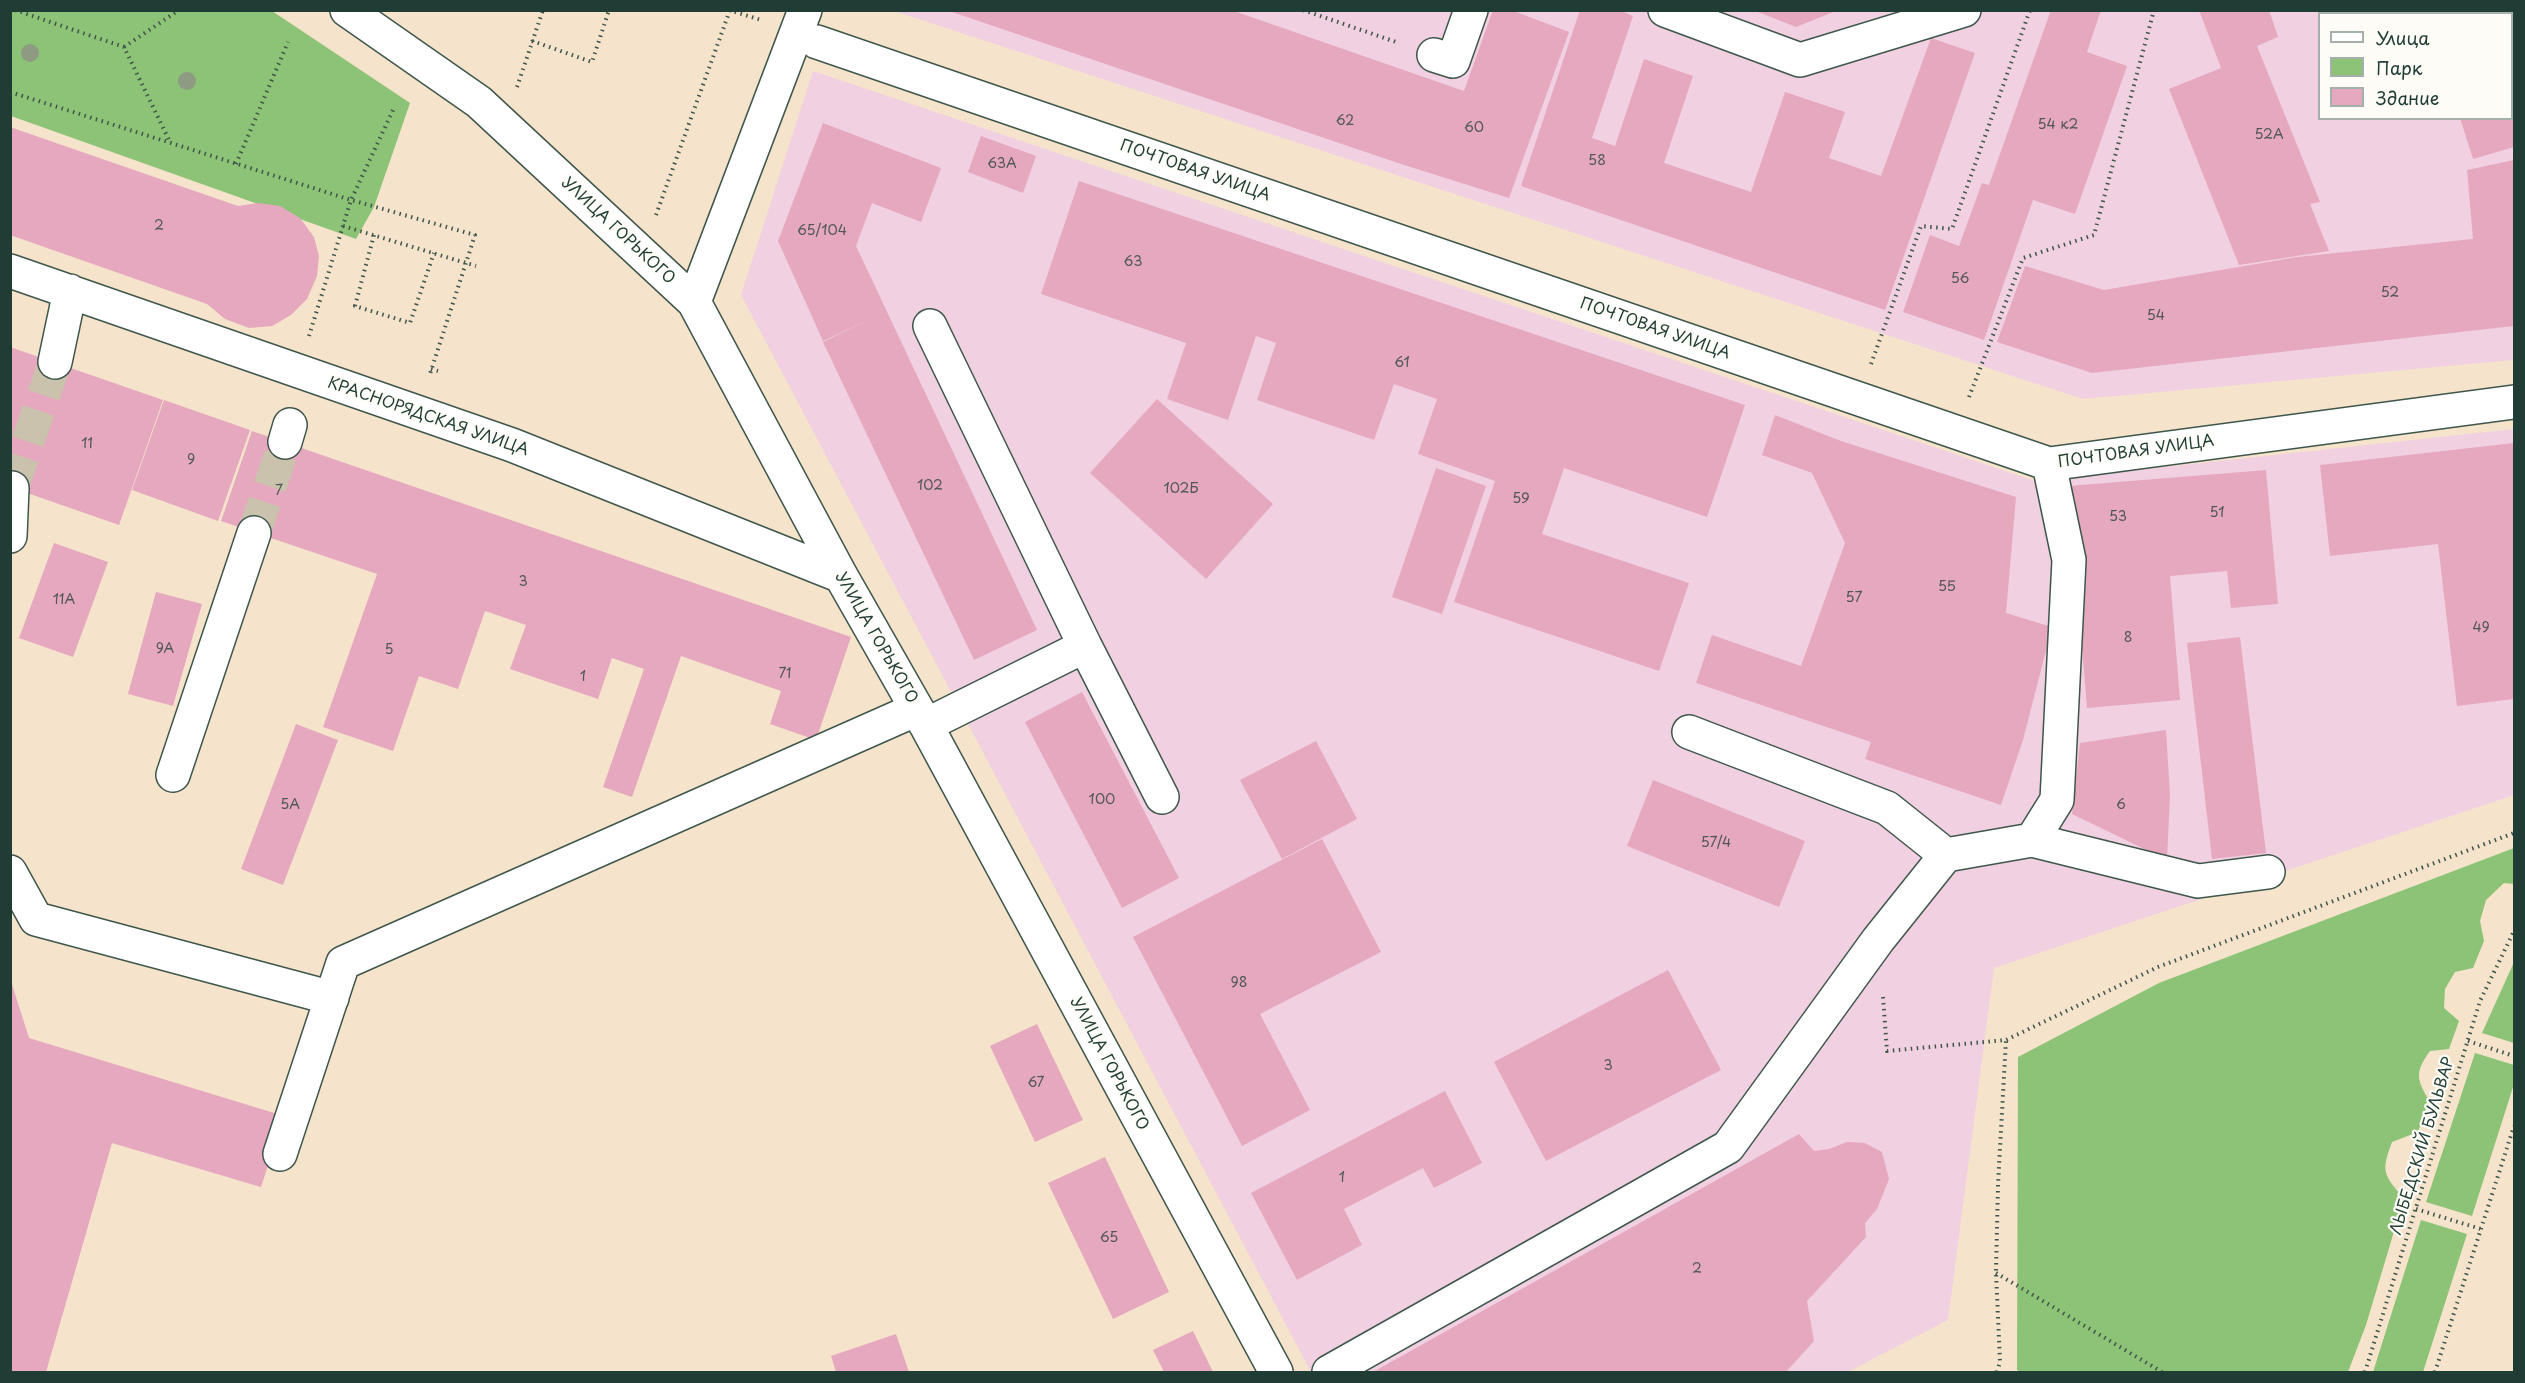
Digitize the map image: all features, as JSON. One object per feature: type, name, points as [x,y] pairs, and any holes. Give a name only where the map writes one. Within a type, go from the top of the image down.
[{"type":"street","name":"УЛИЦА ГОРЬКОГО","points":[[347,10],[478,102],[694,302],[841,576],[922,717],[1276,1372]]},
{"type":"street","points":[[694,302],[805,10]]},
{"type":"street","points":[[1434,55],[1453,61],[1471,10]]},
{"type":"street","points":[[1665,10],[1800,60],[1964,10]]},
{"type":"street","name":"ПОЧТОВАЯ УЛИЦА","points":[[817,42],[2049,464],[2514,402]]},
{"type":"street","name":"КРАСНОРЯДСКАЯ УЛИЦА","points":[[10,271],[512,445],[841,576]]},
{"type":"street","points":[[55,362],[70,291]]},
{"type":"street","points":[[930,326],[1084,646],[1162,797]]},
{"type":"street","points":[[2031,840],[2057,800],[2069,560],[2049,464]]},
{"type":"street","points":[[10,536],[12,488]]},
{"type":"street","points":[[173,775],[254,533]]},
{"type":"street","points":[[280,1154],[343,963],[1084,646]]},
{"type":"street","points":[[1689,732],[1887,808],[1946,855]]},
{"type":"street","points":[[1329,1372],[1728,1147],[1878,940],[1946,855],[2031,840],[2198,881],[2268,872]]},
{"type":"street","points":[[10,872],[36,919],[332,998]]},
{"type":"path","points":[[15,10],[124,47],[170,143]]},
{"type":"path","points":[[124,47],[179,10]]},
{"type":"path","points":[[515,91],[543,10]]},
{"type":"path","points":[[532,41],[592,62],[609,10]]},
{"type":"path","points":[[1303,10],[1434,55]]},
{"type":"path","points":[[1858,398],[1921,226],[1952,229],[2030,10]]},
{"type":"path","points":[[1956,431],[2023,258],[2094,235],[2154,10]]},
{"type":"path","points":[[654,219],[729,11],[771,24]]},
{"type":"path","points":[[236,164],[288,42]]},
{"type":"path","points":[[10,92],[351,200],[475,235],[427,380]]},
{"type":"path","points":[[308,340],[351,200],[394,108]]},
{"type":"path","points":[[343,225],[476,266]]},
{"type":"path","points":[[374,234],[355,306],[410,323],[434,253]]},
{"type":"path","points":[[431,369],[438,371]]},
{"type":"path","points":[[1882,996],[1887,1051],[2006,1040],[2158,967],[2514,833]]},
{"type":"path","name":"ЛЫБЕДСКИЙ БУЛЬВАР","points":[[2365,1372],[2480,1001],[2514,931]]},
{"type":"path","points":[[1997,1372],[2000,1362],[1996,1272],[1998,1185],[2006,1040]]},
{"type":"path","points":[[2468,1041],[2514,1056]]},
{"type":"path","points":[[2435,1372],[2514,1126]]},
{"type":"path","points":[[2416,1209],[2481,1229]]},
{"type":"path","points":[[1996,1272],[2162,1372]]},
{"type":"shaded area","points":[[894,11],[2514,11],[2514,360],[2083,399]]},
{"type":"shaded area","points":[[813,71],[2035,481],[2514,429],[2514,795],[1994,968],[1948,1320],[1848,1372],[1311,1372],[741,295]]},
{"type":"green space","points":[[11,10],[272,11],[410,103],[374,207],[356,239],[11,116]]},
{"type":"green space","points":[[2514,848],[2514,884],[2504,883],[2486,900],[2480,921],[2484,941],[2473,968],[2455,972],[2445,989],[2444,1008],[2459,1021],[2449,1049],[2430,1051],[2420,1070],[2420,1081],[2429,1100],[2418,1132],[2392,1142],[2388,1152],[2385,1166],[2388,1178],[2404,1198],[2366,1325],[2348,1372],[2020,1372],[2017,1370],[2018,1057],[2159,983]]},
{"type":"green space","points":[[2514,962],[2514,1043],[2482,1033]]},
{"type":"green space","points":[[2475,1053],[2514,1065],[2514,1084],[2472,1216],[2426,1202]]},
{"type":"green space","points":[[2421,1220],[2467,1234],[2423,1372],[2373,1372]]},
{"type":"building","points":[[1231,10],[1464,91],[1493,10],[1511,10],[1569,32],[1509,198],[1401,164],[949,11]]},
{"type":"building","points":[[1580,10],[1619,10],[1633,16],[1592,138],[1615,146],[1644,59],[1693,76],[1664,163],[1751,192],[1785,92],[1845,112],[1829,158],[1881,176],[1931,38],[1975,53],[1885,310],[1521,186]]},
{"type":"building","points":[[1753,10],[1836,10],[1836,11],[1796,27]]},
{"type":"building","points":[[2051,10],[2101,10],[2087,52],[2127,66],[2075,214],[2033,200],[1984,340],[1903,312],[1930,235],[1959,246],[1982,183],[1989,185]]},
{"type":"building","points":[[2199,10],[2269,10],[2278,37],[2257,46],[2320,202],[2310,204],[2329,251],[2239,265],[2169,89],[2221,68]]},
{"type":"building","points":[[2424,10],[2514,10],[2514,17],[2513,12],[2424,12]]},
{"type":"building","points":[[2513,101],[2514,147],[2473,159],[2461,120],[2513,120]]},
{"type":"building","points":[[823,123],[941,168],[921,222],[872,203],[856,246],[1037,630],[974,660],[823,342],[868,320],[823,341],[778,241]]},
{"type":"building","points":[[10,127],[238,206],[258,203],[280,206],[300,218],[314,237],[319,256],[317,276],[307,299],[291,315],[272,326],[249,328],[225,319],[207,304],[10,235]]},
{"type":"building","points":[[981,136],[1036,156],[1023,193],[968,172]]},
{"type":"building","points":[[2514,160],[2514,326],[2092,373],[1997,342],[2025,266],[2104,290],[2297,257],[2473,239],[2467,170]]},
{"type":"building","points":[[1079,181],[1745,405],[1707,517],[1564,468],[1542,534],[1689,583],[1659,671],[1454,602],[1495,481],[1418,454],[1437,399],[1394,384],[1374,440],[1257,400],[1276,343],[1256,336],[1228,420],[1167,399],[1186,343],[1041,294]]},
{"type":"building","points":[[10,347],[163,400],[119,525],[10,487]]},
{"type":"building","points":[[1157,399],[1273,504],[1206,579],[1090,473]]},
{"type":"building","points":[[164,400],[250,430],[218,521],[132,490]]},
{"type":"building","points":[[1775,415],[1841,441],[2016,497],[2006,613],[2052,627],[2023,740],[2001,805],[1865,759],[1871,742],[1696,683],[1712,635],[1801,666],[1845,543],[1812,473],[1762,455]]},
{"type":"building","points":[[252,431],[851,637],[816,740],[770,724],[781,691],[681,656],[632,797],[603,787],[644,669],[612,658],[598,699],[510,669],[526,625],[485,611],[458,689],[419,676],[393,751],[323,727],[377,574],[221,521]]},
{"type":"building","points":[[2514,443],[2514,699],[2457,706],[2438,544],[2330,556],[2320,465]]},
{"type":"building","points":[[1436,468],[1486,486],[1442,614],[1392,597]]},
{"type":"building","points":[[2266,470],[2278,604],[2231,608],[2227,571],[2170,576],[2180,700],[2087,708],[2069,486]]},
{"type":"building","points":[[54,543],[108,562],[73,657],[19,638]]},
{"type":"building","points":[[156,592],[202,604],[173,706],[128,694]]},
{"type":"building","points":[[2240,637],[2266,853],[2212,859],[2187,643]]},
{"type":"building","points":[[1082,692],[1179,878],[1122,908],[1025,722]]},
{"type":"building","points":[[296,724],[338,740],[283,885],[241,869]]},
{"type":"building","points":[[2166,730],[2170,795],[2167,860],[2072,814],[2080,743]]},
{"type":"building","points":[[1316,741],[1357,819],[1282,859],[1240,780]]},
{"type":"building","points":[[1653,780],[1805,841],[1779,907],[1627,846]]},
{"type":"building","points":[[1322,839],[1381,952],[1260,1014],[1310,1110],[1242,1146],[1133,937]]},
{"type":"building","points":[[1668,970],[1721,1070],[1546,1161],[1494,1062]]},
{"type":"building","points":[[10,978],[29,1038],[284,1116],[261,1187],[112,1143],[46,1372],[10,1372]]},
{"type":"building","points":[[1037,1024],[1083,1120],[1035,1142],[990,1046]]},
{"type":"building","points":[[1445,1091],[1482,1163],[1434,1188],[1423,1168],[1344,1209],[1362,1245],[1297,1280],[1251,1193]]},
{"type":"building","points":[[1799,1134],[1814,1151],[1829,1149],[1847,1142],[1865,1143],[1882,1152],[1889,1179],[1877,1209],[1865,1223],[1866,1237],[1807,1301],[1814,1341],[1786,1372],[1373,1372]]},
{"type":"building","points":[[1105,1157],[1169,1292],[1113,1319],[1048,1183]]},
{"type":"building","points":[[1193,1331],[1213,1372],[1164,1372],[1153,1350]]},
{"type":"building","points":[[896,1334],[909,1372],[836,1372],[831,1356]]},
{"type":"tunnel","points":[[12,488],[55,362]]},
{"type":"tunnel","points":[[254,533],[285,442]]}]
